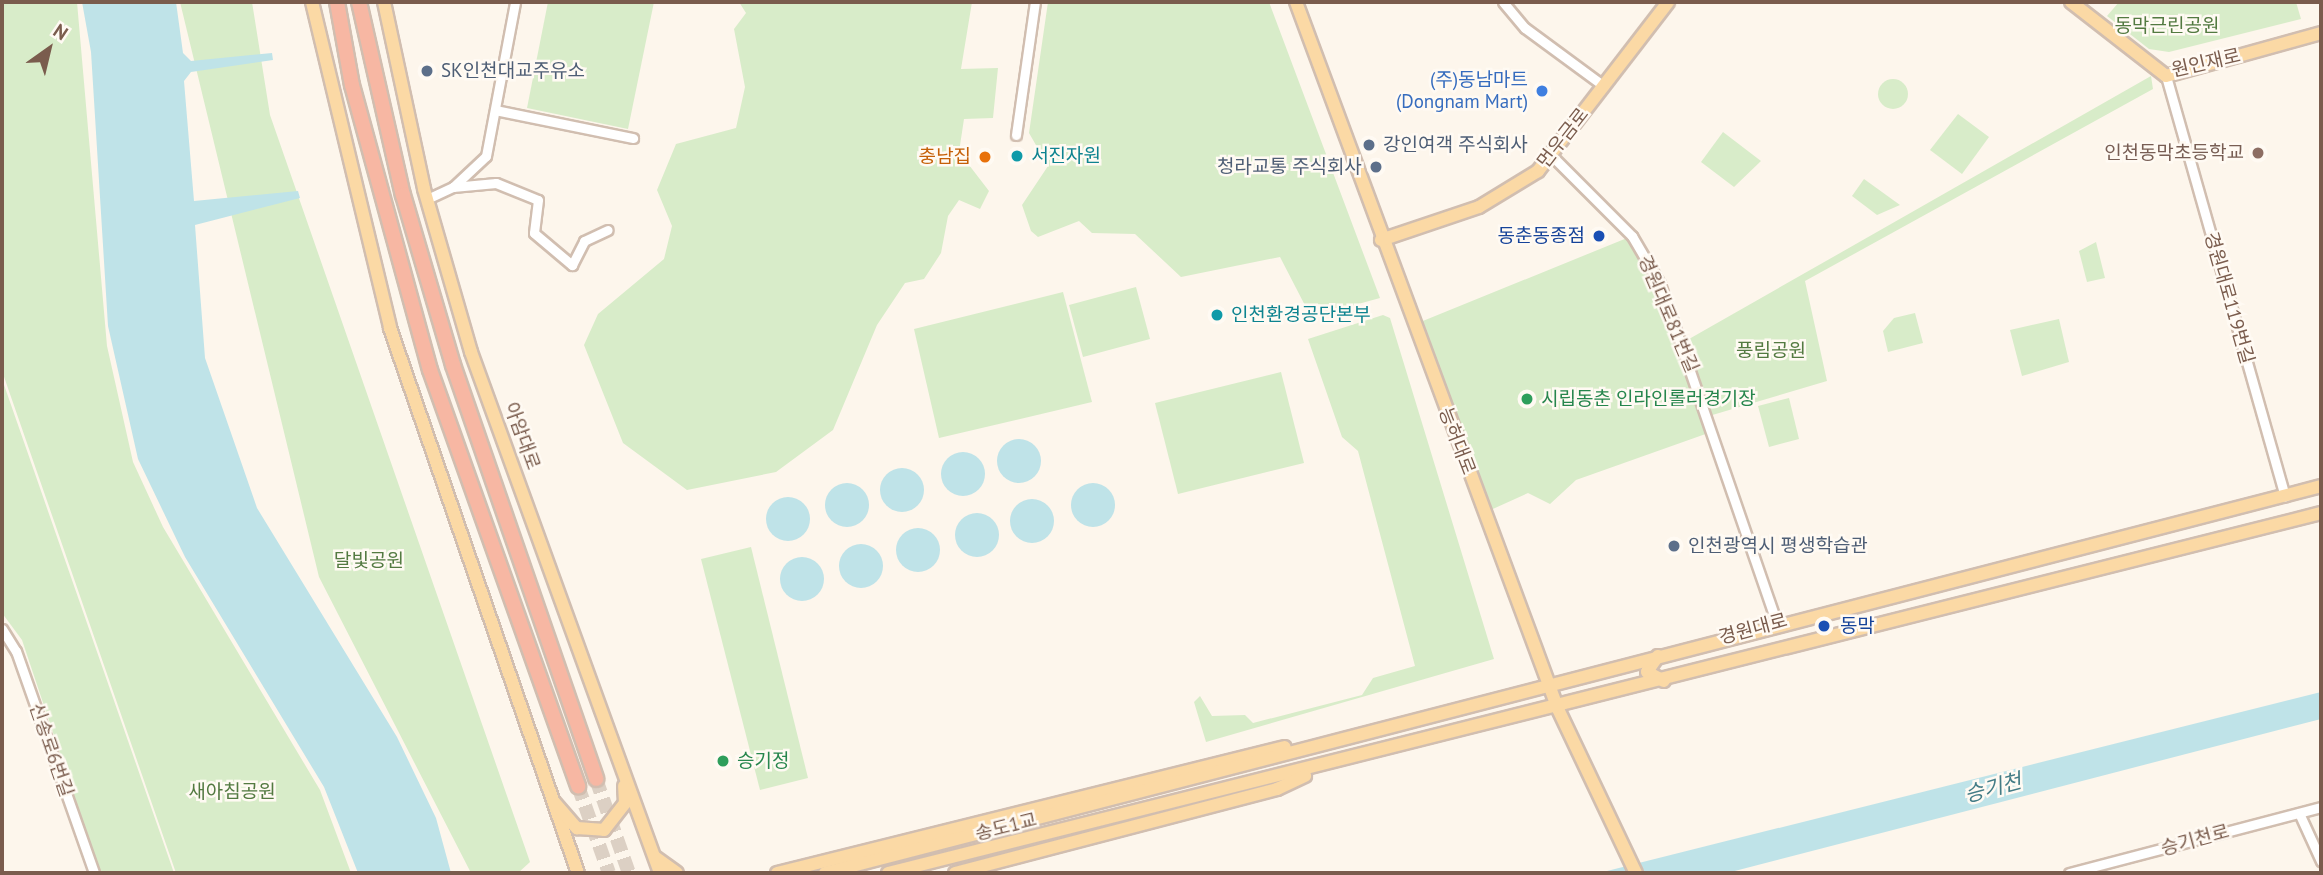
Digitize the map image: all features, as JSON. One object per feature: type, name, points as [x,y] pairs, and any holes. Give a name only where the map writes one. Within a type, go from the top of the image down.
[{"type":"highway","points":[[337,2],[352,85],[429,370],[578,786]]},
{"type":"highway","points":[[359,2],[403,195],[453,365],[596,779]]},
{"type":"main road","points":[[312,2],[390,328],[549,797],[578,873]]},
{"type":"main road","name":"아암대로","points":[[384,2],[426,199],[471,352],[660,873]]},
{"type":"main road","name":"능허대로","points":[[1296,2],[1381,240],[1558,709],[1636,873]]},
{"type":"main road","name":"먼우금로","points":[[1381,240],[1511,192],[1551,155],[1668,2]]},
{"type":"main road","name":"원인재로","points":[[2071,2],[2166,76],[2321,33]]},
{"type":"main road","name":"경원대로","points":[[1187,781],[1661,653],[2321,486]]},
{"type":"main road","name":"경원대로119번길","points":[[2285,496],[2292,520]]},
{"type":"main road","name":"경원대로","points":[[1192,798],[1669,681],[2321,513]]},
{"type":"main road","points":[[1661,653],[1647,672],[1669,681]]},
{"type":"main road","points":[[777,873],[1265,750],[1327,742]]},
{"type":"main road","points":[[955,873],[1277,789],[1334,762]]},
{"type":"main road","points":[[549,797],[576,828],[604,830],[625,803],[623,771]]},
{"type":"main road","name":"송도1교","points":[[825,873],[1187,781]]},
{"type":"main road","name":"송도1교","points":[[888,873],[1192,798]]},
{"type":"main road","points":[[560,827],[570,873]]},
{"type":"main road","points":[[654,857],[677,873]]},
{"type":"street","points":[[453,187],[486,156],[515,2]]},
{"type":"street","points":[[1016,135],[1035,2]]},
{"type":"street","points":[[1503,2],[1525,28],[1604,86]]},
{"type":"street","name":"경원대로119번길","points":[[2166,76],[2285,496]]},
{"type":"street","points":[[495,110],[633,138]]},
{"type":"street","name":"경원대로81번길","points":[[1551,155],[1632,236],[1660,284],[1777,623]]},
{"type":"street","points":[[426,199],[453,187],[496,183],[538,200],[534,233],[572,265],[584,240],[608,230]]},
{"type":"street","name":"신송로6번길","points":[[2,629],[16,651],[94,873]]},
{"type":"street","name":"승기천로","points":[[2069,873],[2321,807]]},
{"type":"street","points":[[2299,813],[2321,861]]},
{"type":"green space","name":"새아침공원","points":[[2,2],[77,2],[107,346],[133,462],[163,527],[320,790],[351,873],[176,873],[2,371]]},
{"type":"green space","name":"달빛공원","points":[[180,2],[252,2],[270,115],[530,862],[518,873],[471,873],[319,577]]},
{"type":"green space","points":[[548,2],[654,2],[628,129],[527,108]]},
{"type":"green space","points":[[739,2],[972,2],[961,69],[998,68],[993,118],[964,119],[959,152],[989,191],[980,209],[959,200],[948,216],[941,253],[924,279],[905,283],[877,325],[833,430],[776,472],[687,490],[623,443],[584,345],[598,314],[664,259],[672,226],[657,190],[676,144],[736,128],[745,87],[734,29],[746,13]]},
{"type":"green space","points":[[1048,2],[1269,2],[1380,298],[1311,317],[1280,257],[1181,277],[1135,234],[1092,233],[1079,221],[1038,237],[1031,231],[1022,205],[1048,166],[1029,133]]},
{"type":"green space","name":"동막근린공원","points":[[2119,2],[2296,2],[2301,19],[2169,52],[2149,49],[2107,16]]},
{"type":"green space","name":"풍림공원","points":[[2151,76],[2153,89],[1805,281],[1827,381],[1709,416],[1714,431],[1576,480],[1550,504],[1528,493],[1484,513],[1413,325],[1632,236],[1682,343]]},
{"type":"green space","points":[[1893,79],[1899,80],[1907,88],[1907,100],[1899,108],[1893,109],[1887,108],[1879,100],[1878,94],[1879,88],[1887,80]]},
{"type":"green space","points":[[1958,114],[1989,137],[1962,174],[1930,150]]},
{"type":"green space","points":[[1723,132],[1761,161],[1734,187],[1701,162]]},
{"type":"green space","points":[[1864,179],[1900,205],[1877,215],[1852,196]]},
{"type":"green space","points":[[2096,242],[2105,278],[2087,282],[2079,251]]},
{"type":"green space","points":[[1136,287],[1150,339],[1083,357],[1069,305]]},
{"type":"green space","points":[[1063,292],[1092,402],[939,438],[914,329]]},
{"type":"green space","points":[[1915,313],[1923,343],[1888,352],[1883,331],[1894,318]]},
{"type":"green space","points":[[1383,315],[1390,318],[1494,659],[1206,742],[1194,702],[1200,696],[1212,716],[1245,715],[1253,723],[1362,695],[1373,678],[1415,666],[1358,451],[1342,437],[1308,339]]},
{"type":"green space","points":[[2059,319],[2069,362],[2022,376],[2010,330]]},
{"type":"green space","points":[[1281,372],[1304,463],[1178,494],[1155,403]]},
{"type":"green space","name":"새아침공원","points":[[2,379],[174,873],[100,873],[22,640],[2,613]]},
{"type":"green space","points":[[1789,398],[1799,439],[1769,447],[1758,406]]},
{"type":"green space","points":[[751,547],[808,778],[760,790],[701,559]]},
{"type":"water","points":[[82,2],[176,2],[183,53],[191,61],[272,53],[273,60],[191,72],[184,81],[194,201],[298,191],[300,198],[195,225],[205,358],[257,508],[397,737],[436,818],[451,873],[358,873],[324,787],[185,557],[138,459],[108,326],[91,52]]},
{"type":"water","points":[[1019,439],[1028,440],[1035,445],[1040,452],[1040,470],[1035,477],[1028,482],[1019,483],[1010,482],[1003,477],[998,470],[997,461],[998,452],[1003,445],[1010,440]]},
{"type":"water","points":[[963,452],[972,453],[979,458],[984,465],[984,483],[979,490],[972,495],[963,496],[954,495],[947,490],[942,483],[941,474],[942,465],[947,458],[954,453]]},
{"type":"water","points":[[902,468],[911,469],[918,474],[923,481],[923,499],[918,506],[911,511],[902,512],[893,511],[886,506],[881,499],[880,490],[881,481],[886,474],[893,469]]},
{"type":"water","points":[[847,483],[856,484],[863,489],[868,496],[868,514],[863,521],[856,526],[847,527],[838,526],[831,521],[826,514],[825,505],[826,496],[831,489],[838,484]]},
{"type":"water","points":[[1093,483],[1102,484],[1109,489],[1114,496],[1114,514],[1109,521],[1102,526],[1093,527],[1084,526],[1077,521],[1072,514],[1071,505],[1072,496],[1077,489],[1084,484]]},
{"type":"water","points":[[788,497],[797,498],[804,503],[809,510],[809,528],[804,535],[797,540],[788,541],[779,540],[772,535],[767,528],[766,519],[767,510],[772,503],[779,498]]},
{"type":"water","points":[[1032,499],[1041,500],[1048,505],[1053,512],[1053,530],[1048,537],[1041,542],[1032,543],[1023,542],[1016,537],[1011,530],[1010,521],[1011,512],[1016,505],[1023,500]]},
{"type":"water","points":[[977,513],[986,514],[993,519],[998,526],[998,544],[993,551],[986,556],[977,557],[968,556],[961,551],[956,544],[955,535],[956,526],[961,519],[968,514]]},
{"type":"water","points":[[918,528],[927,529],[934,534],[939,541],[939,559],[934,566],[927,571],[918,572],[909,571],[902,566],[897,559],[896,550],[897,541],[902,534],[909,529]]},
{"type":"water","points":[[861,544],[870,545],[877,550],[882,557],[882,575],[877,582],[870,587],[861,588],[852,587],[845,582],[840,575],[839,566],[840,557],[845,550],[852,545]]},
{"type":"water","points":[[802,557],[811,558],[818,563],[823,570],[823,588],[818,595],[811,600],[802,601],[793,600],[786,595],[781,588],[780,579],[781,570],[786,563],[793,558]]},
{"type":"water","name":"승기천","points":[[2321,692],[2321,719],[1727,873],[1599,873]]},
{"type":"tunnel","points":[[596,779],[629,873]]},
{"type":"tunnel","points":[[578,786],[609,873]]},
{"type":"place","name":"SK인천대교주유소","points":[[427,71]]},
{"type":"place","name":"(주)동남마트 (Dongnam Mart)","points":[[1542,91]]},
{"type":"place","name":"강인여객 주식회사","points":[[1369,145]]},
{"type":"place","name":"인천동막초등학교","points":[[2258,153]]},
{"type":"place","name":"서진자원","points":[[1017,156]]},
{"type":"place","name":"충남집","points":[[985,157]]},
{"type":"place","name":"청라교통 주식회사","points":[[1376,167]]},
{"type":"place","name":"동춘동종점","points":[[1599,236]]},
{"type":"place","name":"인천환경공단본부","points":[[1217,315]]},
{"type":"place","name":"시립동춘 인라인롤러경기장","points":[[1527,399]]},
{"type":"place","name":"인천광역시 평생학습관","points":[[1674,546]]},
{"type":"place","name":"동막","points":[[1824,626]]},
{"type":"place","name":"승기정","points":[[723,761]]}]
